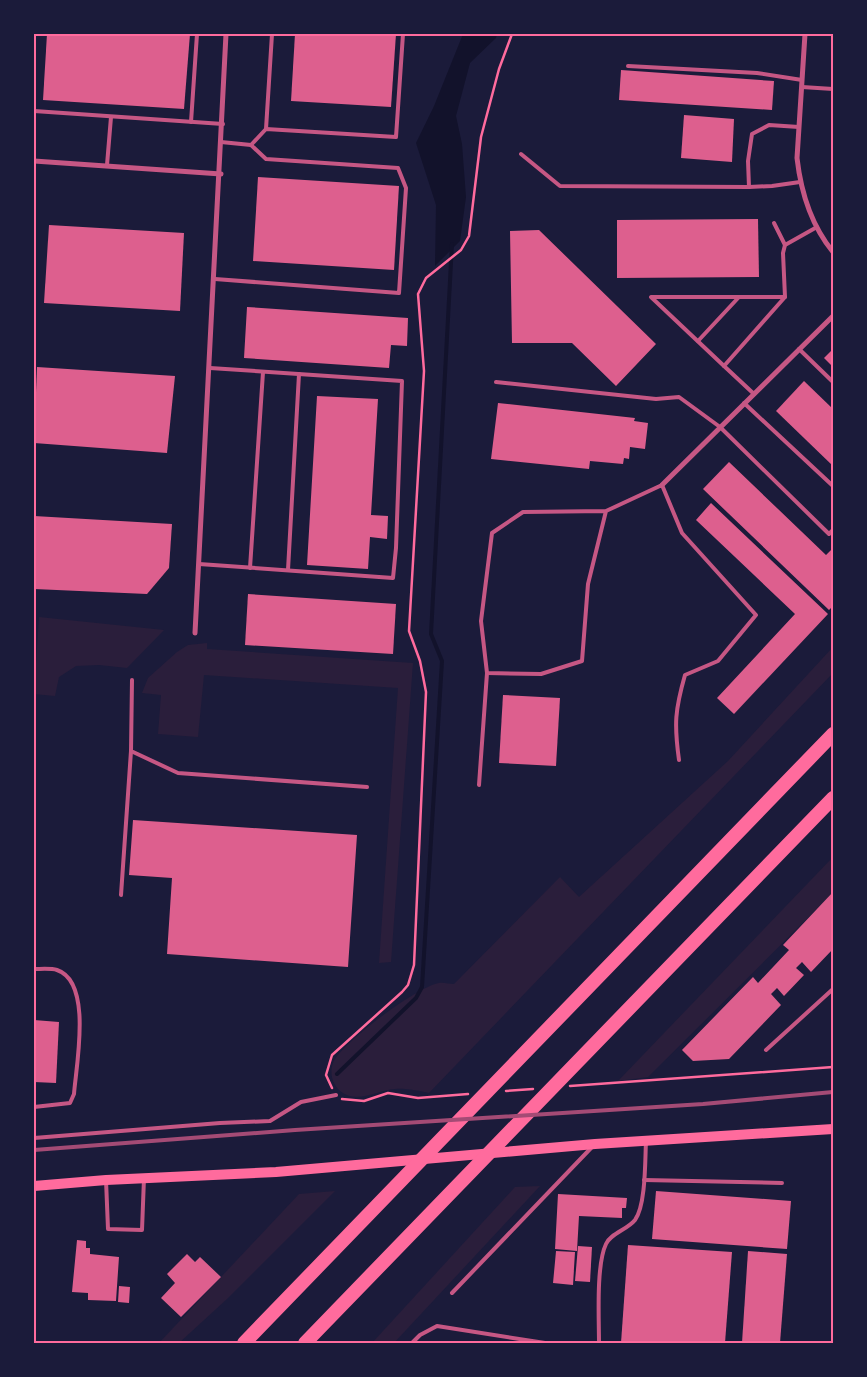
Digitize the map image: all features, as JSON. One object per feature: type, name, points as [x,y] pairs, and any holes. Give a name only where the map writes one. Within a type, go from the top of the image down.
[{"type":"highway","points":[[244,1343],[833,734]]},
{"type":"highway","points":[[305,1343],[833,798]]},
{"type":"main road","points":[[34,1186],[106,1180],[276,1172],[595,1144],[833,1129]]},
{"type":"street","points":[[195,633],[221,174],[226,34]]},
{"type":"street","points":[[805,34],[797,158],[800,182],[804,200],[816,227],[833,252]]},
{"type":"street","points":[[34,161],[221,174]]},
{"type":"street","points":[[662,485],[833,316]]},
{"type":"lane","points":[[191,122],[197,34]]},
{"type":"lane","points":[[251,145],[266,129],[272,34]]},
{"type":"lane","points":[[266,129],[396,137],[402,34]]},
{"type":"lane","points":[[628,66],[757,73],[802,80]]},
{"type":"lane","points":[[802,87],[833,89]]},
{"type":"lane","points":[[34,111],[223,124]]},
{"type":"lane","points":[[107,166],[111,117]]},
{"type":"lane","points":[[749,187],[748,162],[752,134],[769,125],[799,127]]},
{"type":"lane","points":[[215,279],[399,293],[406,188],[398,168],[266,159],[251,145],[221,142]]},
{"type":"lane","points":[[521,154],[560,186],[749,187],[800,182]]},
{"type":"lane","points":[[724,366],[785,297],[783,253],[785,244],[774,223]]},
{"type":"lane","points":[[785,244],[816,227]]},
{"type":"lane","points":[[754,394],[651,297],[785,297]]},
{"type":"lane","points":[[698,341],[739,297]]},
{"type":"lane","points":[[799,349],[833,382]]},
{"type":"lane","points":[[199,564],[393,578],[396,548],[402,381],[210,368]]},
{"type":"lane","points":[[250,568],[263,372]]},
{"type":"lane","points":[[288,570],[299,374]]},
{"type":"lane","points":[[496,382],[656,399],[679,396],[720,428],[829,534],[833,530]]},
{"type":"lane","points":[[744,403],[833,486]]},
{"type":"lane","points":[[479,784],[487,672],[480,621],[492,532],[523,512],[606,511],[662,485],[682,533],[756,614],[718,661],[685,675],[675,708],[679,760]]},
{"type":"lane","points":[[487,672],[541,674],[582,661],[588,584],[606,511]]},
{"type":"lane","points":[[121,895],[131,751],[132,680]]},
{"type":"lane","points":[[131,751],[178,773],[367,787]]},
{"type":"lane","points":[[34,969],[57,970],[67,977],[80,1005],[74,1094],[70,1103],[34,1107]]},
{"type":"lane","points":[[766,1050],[833,989]]},
{"type":"lane","points":[[34,1138],[220,1123],[270,1121],[301,1102],[336,1095]]},
{"type":"lane","points":[[599,1343],[600,1284],[603,1252],[606,1243],[635,1220],[643,1195],[646,1141]]},
{"type":"lane","points":[[452,1293],[595,1144]]},
{"type":"lane","points":[[106,1180],[108,1229],[142,1230],[144,1178]]},
{"type":"lane","points":[[644,1180],[782,1183]]},
{"type":"lane","points":[[412,1343],[420,1335],[437,1326],[545,1343]]},
{"type":"path","points":[[478,1093],[418,1098],[388,1093],[364,1101],[342,1099],[336,1095],[326,1075],[332,1055],[408,985],[414,965],[426,692],[420,661],[409,631],[424,371],[417,300],[419,288],[426,278],[456,254],[469,236],[481,137],[499,69],[512,34]]},
{"type":"path","points":[[566,1087],[833,1067]]},
{"type":"path","points":[[497,1092],[537,1089]]},
{"type":"shaded area","points":[[463,34],[497,34],[496,38],[470,63],[456,116],[462,144],[466,197],[460,241],[435,266],[436,205],[416,143],[434,106]]},
{"type":"shaded area","points":[[39,617],[164,630],[127,668],[99,665],[76,666],[59,677],[55,696],[34,694]]},
{"type":"shaded area","points":[[207,643],[207,649],[413,663],[391,962],[379,963],[398,688],[204,675],[198,737],[158,734],[161,695],[142,693],[148,678],[177,652],[188,645]]},
{"type":"shaded area","points":[[833,647],[833,673],[429,1093],[408,1089],[395,1089],[355,1097],[343,1093],[334,1084],[332,1076],[333,1063],[339,1054],[364,1030],[415,994],[439,983],[454,984],[560,877],[579,897],[728,761]]},
{"type":"shaded area","points":[[833,857],[833,893],[648,1077],[618,1081]]},
{"type":"shaded area","points":[[540,1186],[394,1343],[372,1343],[515,1187]]},
{"type":"shaded area","points":[[335,1191],[227,1299],[179,1343],[159,1343],[299,1194]]},
{"type":"building","points":[[47,34],[190,34],[184,109],[43,100]]},
{"type":"building","points":[[295,34],[396,34],[391,107],[291,101]]},
{"type":"building","points":[[621,70],[774,81],[772,110],[619,100]]},
{"type":"building","points":[[684,115],[734,119],[732,162],[681,158]]},
{"type":"building","points":[[258,177],[399,186],[394,270],[253,261]]},
{"type":"building","points":[[758,219],[759,277],[617,278],[617,220]]},
{"type":"building","points":[[49,225],[184,233],[180,311],[44,303]]},
{"type":"building","points":[[539,230],[656,344],[616,386],[572,343],[512,343],[510,231]]},
{"type":"building","points":[[247,307],[408,318],[407,346],[391,345],[389,368],[244,358]]},
{"type":"building","points":[[833,349],[833,367],[824,358]]},
{"type":"building","points":[[37,367],[175,376],[167,453],[34,443]]},
{"type":"building","points":[[804,381],[833,409],[833,466],[776,411]]},
{"type":"building","points":[[317,396],[378,399],[371,515],[388,516],[387,539],[370,537],[368,569],[307,565]]},
{"type":"building","points":[[498,403],[635,418],[634,421],[648,423],[645,449],[630,447],[629,459],[624,458],[623,464],[590,461],[589,469],[491,459]]},
{"type":"building","points":[[729,462],[826,555],[833,548],[833,606],[829,610],[703,489]]},
{"type":"building","points":[[711,503],[828,614],[734,714],[717,698],[795,614],[696,520]]},
{"type":"building","points":[[34,516],[172,524],[169,568],[147,594],[34,589]]},
{"type":"building","points":[[248,594],[396,604],[393,654],[245,645]]},
{"type":"building","points":[[503,695],[560,698],[556,766],[499,763]]},
{"type":"building","points":[[133,820],[357,835],[348,967],[167,954],[172,878],[129,875]]},
{"type":"building","points":[[833,892],[833,949],[811,972],[802,962],[796,968],[804,975],[784,996],[777,988],[771,994],[781,1005],[729,1059],[693,1061],[682,1050],[753,977],[758,983],[789,950],[783,945]]},
{"type":"building","points":[[34,1020],[59,1022],[56,1083],[34,1082]]},
{"type":"building","points":[[656,1191],[791,1201],[787,1249],[652,1239]]},
{"type":"building","points":[[558,1194],[627,1198],[626,1208],[622,1208],[622,1218],[579,1216],[577,1251],[555,1249]]},
{"type":"building","points":[[77,1240],[86,1241],[86,1248],[90,1248],[90,1254],[119,1257],[116,1301],[88,1300],[88,1293],[72,1292]]},
{"type":"building","points":[[628,1245],[732,1252],[725,1343],[621,1343]]},
{"type":"building","points":[[578,1246],[592,1247],[590,1282],[575,1281]]},
{"type":"building","points":[[556,1251],[575,1252],[573,1285],[553,1283]]},
{"type":"building","points":[[748,1251],[787,1254],[780,1343],[742,1343]]},
{"type":"building","points":[[187,1254],[195,1262],[200,1257],[221,1277],[181,1317],[161,1298],[175,1283],[167,1274]]},
{"type":"building","points":[[119,1286],[130,1287],[129,1303],[118,1302]]},
{"type":"waterway","points":[[337,1074],[416,998],[422,987],[442,661],[431,634],[452,244]]},
{"type":"railway","points":[[34,1150],[295,1130],[703,1104],[833,1092]]}]
